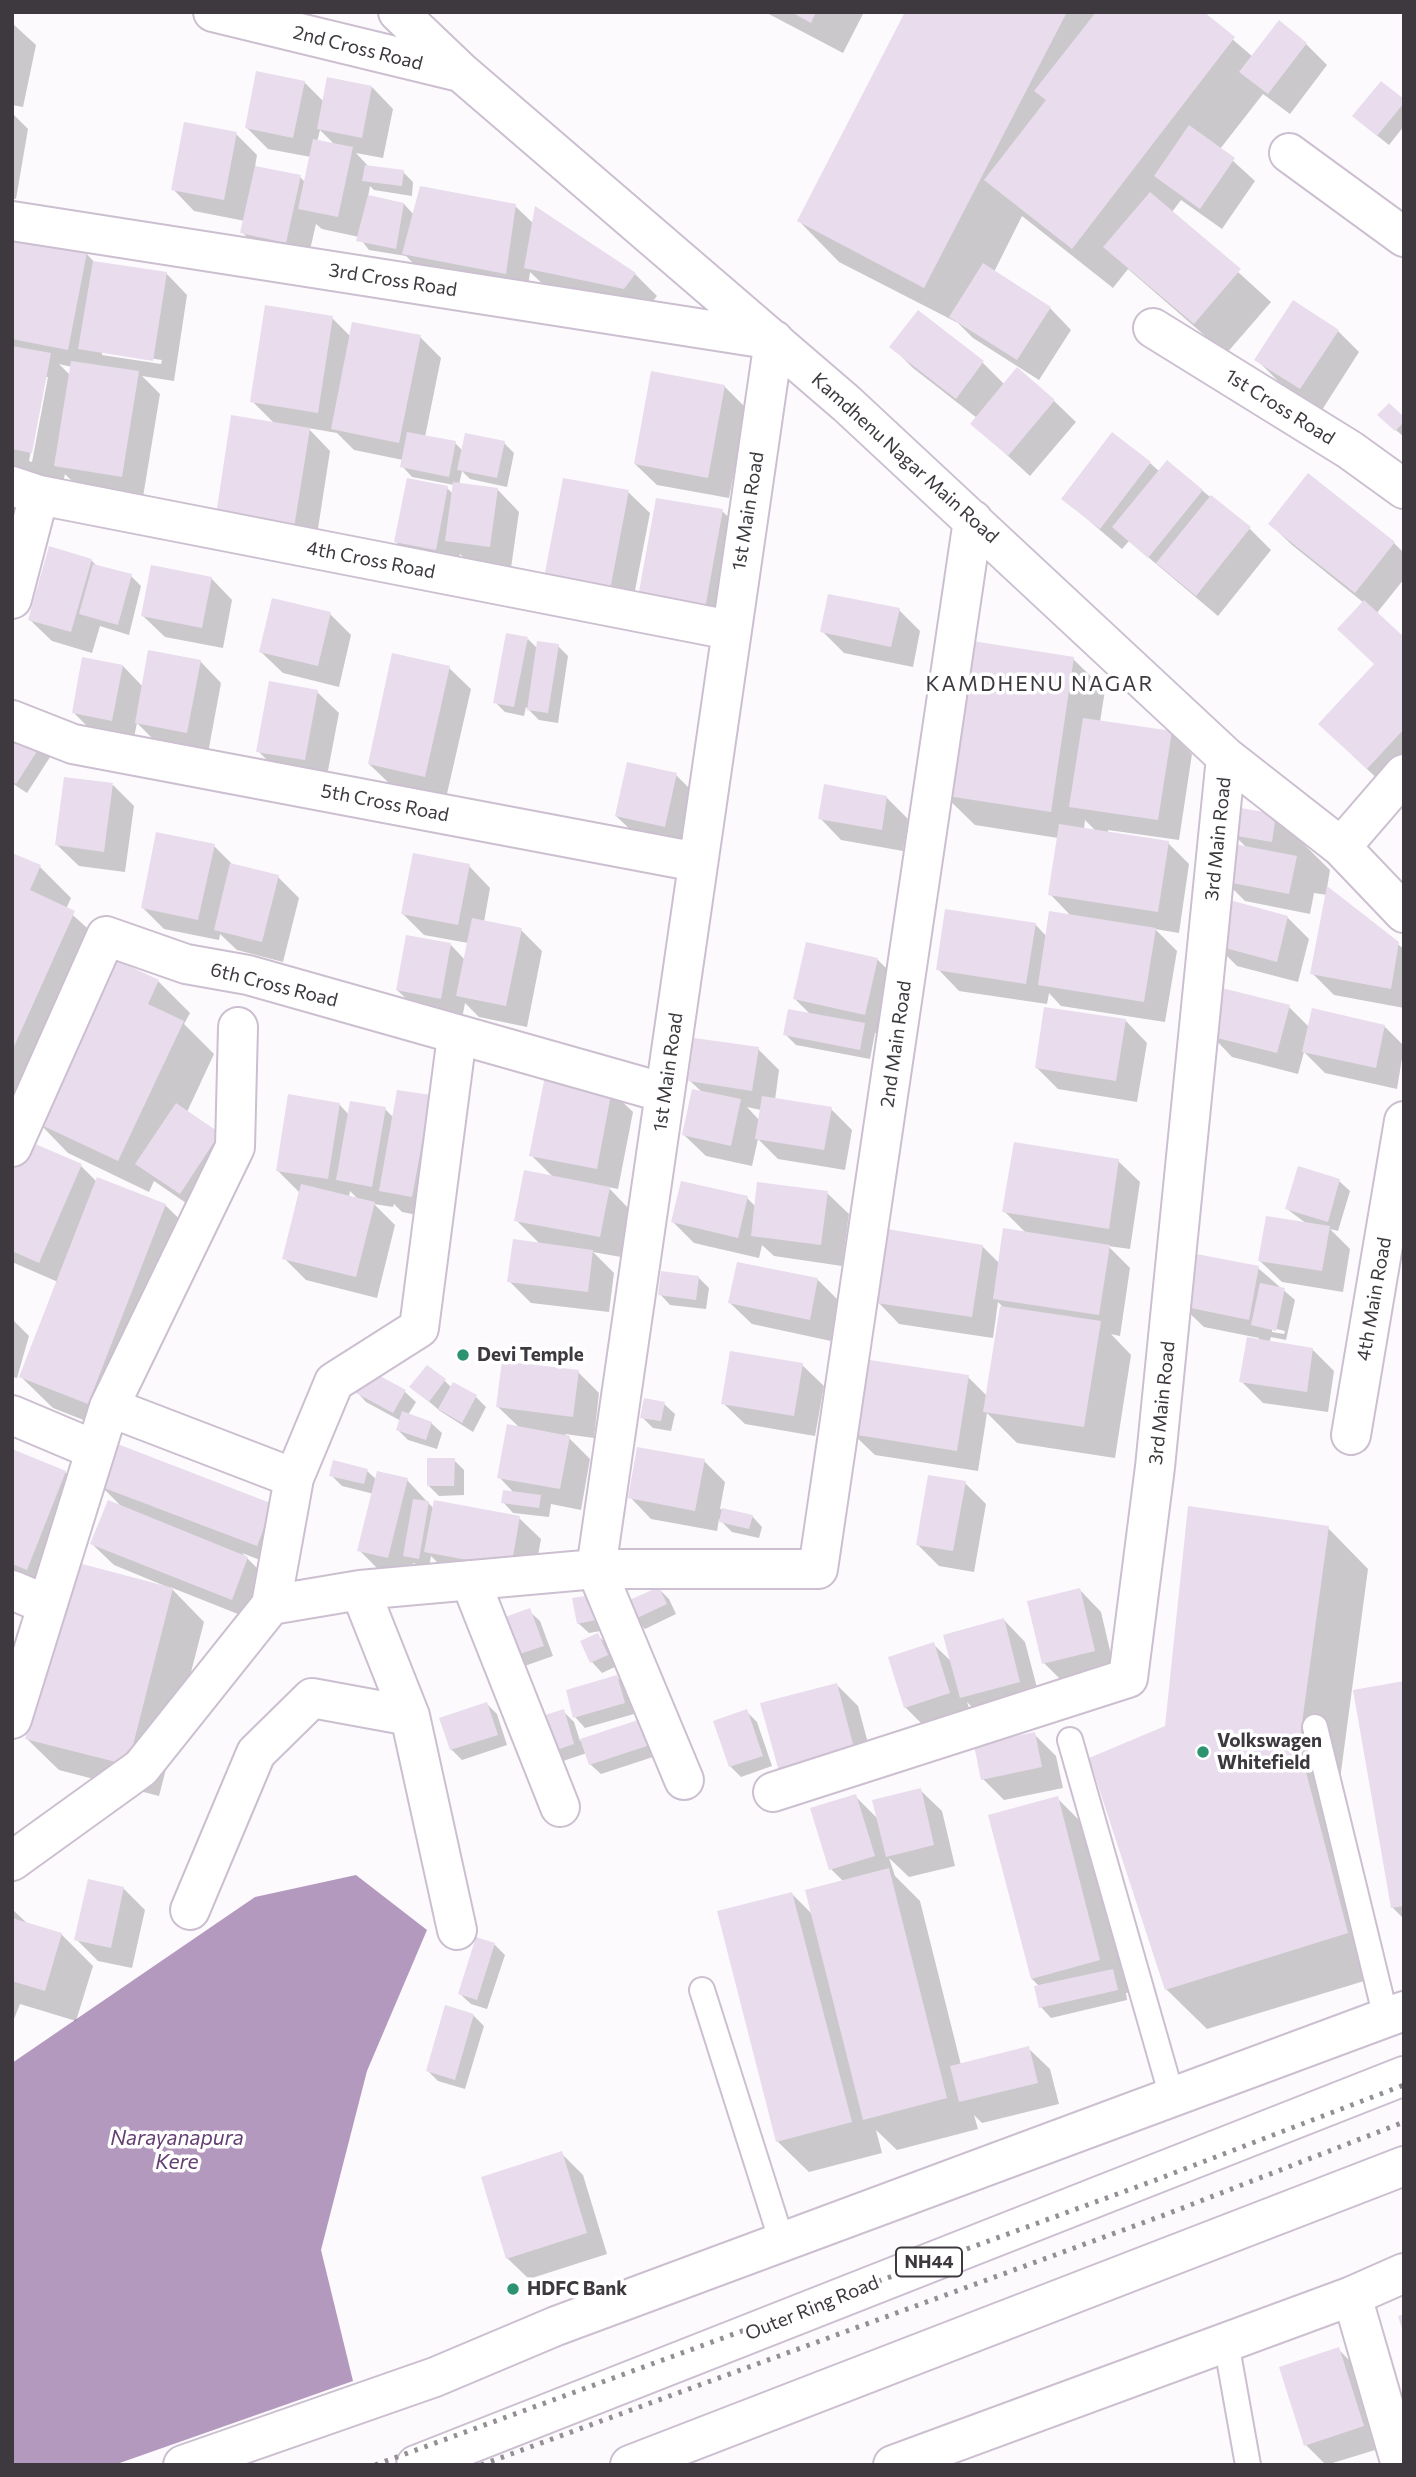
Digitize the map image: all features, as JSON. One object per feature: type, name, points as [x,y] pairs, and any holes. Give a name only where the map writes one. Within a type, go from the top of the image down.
[{"type":"main road","name":"2nd Cross Road","points":[[213,12],[462,73]]},
{"type":"main road","name":"Kamdhenu Nagar Main Road","points":[[398,12],[462,73],[774,340],[973,520],[1226,757],[1341,847],[1404,913]]},
{"type":"main road","points":[[1289,153],[1404,237]]},
{"type":"main road","name":"3rd Cross Road","points":[[12,220],[774,340]]},
{"type":"main road","name":"1st Cross Road","points":[[1153,328],[1350,450],[1404,489]]},
{"type":"main road","name":"1st Main Road","points":[[596,1569],[774,340]]},
{"type":"main road","points":[[12,599],[26,490]]},
{"type":"main road","name":"4th Cross Road","points":[[26,490],[730,630]]},
{"type":"main road","name":"2nd Main Road","points":[[596,1569],[818,1569],[973,520]]},
{"type":"main road","name":"5th Cross Road","points":[[12,720],[73,744],[697,862]]},
{"type":"main road","name":"3rd Main Road","points":[[773,1791],[1128,1678],[1155,1467],[1226,757]]},
{"type":"main road","points":[[1341,847],[1404,774]]},
{"type":"main road","name":"6th Cross Road","points":[[12,1147],[106,936],[186,964],[248,975],[665,1093]]},
{"type":"main road","points":[[12,1719],[109,1407],[235,1147],[238,1027]]},
{"type":"main road","points":[[12,1861],[141,1768],[271,1605],[294,1478],[334,1382],[419,1328],[457,1036]]},
{"type":"main road","name":"4th Main Road","points":[[1351,1435],[1404,1121]]},
{"type":"main road","points":[[109,1407],[294,1478]]},
{"type":"main road","points":[[12,1415],[95,1450]]},
{"type":"main road","points":[[271,1605],[360,1590],[596,1569],[684,1780]]},
{"type":"main road","points":[[470,1580],[559,1807]]},
{"type":"main road","points":[[12,1590],[47,1605]]},
{"type":"main road","points":[[360,1590],[410,1716],[457,1930]]},
{"type":"main road","points":[[190,1910],[256,1753],[312,1698],[410,1716]]},
{"type":"main road","points":[[183,2465],[435,2377],[556,2326],[1395,2015]]},
{"type":"main road","name":"Outer Ring Road","points":[[416,2465],[1404,2076]]},
{"type":"main road","points":[[630,2465],[1404,2166]]},
{"type":"main road","points":[[898,2464],[1352,2296],[1404,2273]]},
{"type":"main road","points":[[1352,2296],[1401,2465]]},
{"type":"lane","points":[[1315,1727],[1395,2015]]},
{"type":"lane","points":[[1070,1740],[1171,2097]]},
{"type":"lane","points":[[702,1990],[782,2242]]},
{"type":"lane","points":[[1226,2342],[1248,2465]]},
{"type":"water","name":"Narayanapura Kere","points":[[356,1875],[427,1930],[367,2071],[321,2250],[353,2381],[114,2465],[12,2465],[12,2063],[255,1897]]},
{"type":"building","points":[[791,12],[816,12],[811,23]]},
{"type":"building","points":[[905,12],[1067,12],[924,288],[797,221]]},
{"type":"building","points":[[1096,12],[1204,12],[1235,37],[1072,249],[984,180],[1046,100],[1034,91]]},
{"type":"building","points":[[1279,20],[1307,43],[1268,94],[1239,72]]},
{"type":"building","points":[[256,71],[305,81],[293,138],[245,128]]},
{"type":"building","points":[[327,77],[372,86],[362,138],[317,129]]},
{"type":"building","points":[[1381,81],[1404,99],[1404,103],[1377,136],[1352,116]]},
{"type":"building","points":[[184,122],[237,132],[224,200],[171,190]]},
{"type":"building","points":[[1189,125],[1235,158],[1200,209],[1154,176]]},
{"type":"building","points":[[313,139],[353,147],[338,217],[298,209]]},
{"type":"building","points":[[365,165],[404,170],[402,186],[362,181]]},
{"type":"building","points":[[255,166],[301,175],[286,243],[240,233]]},
{"type":"building","points":[[420,186],[516,204],[506,274],[402,254]]},
{"type":"building","points":[[1150,192],[1241,269],[1194,324],[1103,247]]},
{"type":"building","points":[[368,195],[404,203],[396,249],[356,241]]},
{"type":"building","points":[[535,206],[636,273],[624,289],[524,268]]},
{"type":"building","points":[[12,238],[87,252],[68,350],[12,339]]},
{"type":"building","points":[[93,261],[167,272],[153,361],[78,349]]},
{"type":"building","points":[[983,263],[1051,307],[1017,360],[949,317]]},
{"type":"building","points":[[1293,300],[1339,330],[1300,389],[1254,360]]},
{"type":"building","points":[[265,305],[333,316],[318,413],[250,402]]},
{"type":"building","points":[[918,310],[984,361],[956,399],[889,347]]},
{"type":"building","points":[[352,322],[421,335],[399,443],[331,429]]},
{"type":"building","points":[[12,346],[51,353],[32,453],[12,449]]},
{"type":"building","points":[[71,361],[139,371],[122,477],[54,466]]},
{"type":"building","points":[[1017,367],[1055,400],[1008,456],[970,424]]},
{"type":"building","points":[[651,371],[725,385],[708,478],[634,464]]},
{"type":"building","points":[[1389,403],[1404,417],[1404,422],[1395,431],[1377,415]]},
{"type":"building","points":[[231,415],[310,428],[294,528],[216,515]]},
{"type":"building","points":[[407,432],[456,441],[449,477],[400,467]]},
{"type":"building","points":[[1112,432],[1151,462],[1100,529],[1061,499]]},
{"type":"building","points":[[465,433],[505,441],[497,478],[457,470]]},
{"type":"building","points":[[1167,460],[1203,490],[1148,558],[1112,527]]},
{"type":"building","points":[[1308,473],[1395,542],[1355,593],[1268,524]]},
{"type":"building","points":[[407,478],[448,486],[436,550],[394,542]]},
{"type":"building","points":[[563,478],[629,490],[610,590],[544,578]]},
{"type":"building","points":[[453,482],[498,488],[490,547],[445,541]]},
{"type":"building","points":[[1211,495],[1251,527],[1196,596],[1156,563]]},
{"type":"building","points":[[656,498],[723,509],[705,609],[638,597]]},
{"type":"building","points":[[49,546],[92,559],[71,632],[28,620]]},
{"type":"building","points":[[93,564],[132,574],[118,625],[79,614]]},
{"type":"building","points":[[151,565],[212,577],[202,628],[141,616]]},
{"type":"building","points":[[828,594],[900,608],[891,647],[820,632]]},
{"type":"building","points":[[272,598],[331,612],[318,666],[259,652]]},
{"type":"building","points":[[1364,600],[1404,637],[1404,729],[1367,769],[1318,724],[1374,664],[1337,629]]},
{"type":"building","points":[[506,633],[528,637],[514,707],[493,703]]},
{"type":"building","points":[[966,640],[1074,657],[1051,812],[941,795]]},
{"type":"building","points":[[537,641],[559,644],[548,713],[527,710]]},
{"type":"building","points":[[148,650],[201,660],[187,733],[135,723]]},
{"type":"building","points":[[392,653],[450,666],[425,777],[368,764]]},
{"type":"building","points":[[82,657],[123,665],[112,721],[72,713]]},
{"type":"building","points":[[269,681],[318,690],[305,760],[256,752]]},
{"type":"building","points":[[1083,718],[1172,731],[1158,820],[1069,807]]},
{"type":"building","points":[[12,734],[43,742],[16,784],[12,781]]},
{"type":"building","points":[[627,762],[677,773],[665,827],[615,816]]},
{"type":"building","points":[[64,777],[113,783],[104,852],[55,845]]},
{"type":"building","points":[[824,784],[887,796],[882,830],[818,819]]},
{"type":"building","points":[[1235,807],[1276,814],[1272,842],[1231,835]]},
{"type":"building","points":[[1059,824],[1169,841],[1158,912],[1048,895]]},
{"type":"building","points":[[156,832],[215,844],[198,920],[141,908]]},
{"type":"building","points":[[1229,843],[1297,856],[1289,894],[1222,881]]},
{"type":"building","points":[[12,853],[41,865],[30,890],[75,911],[12,1051]]},
{"type":"building","points":[[413,853],[470,864],[458,925],[401,914]]},
{"type":"building","points":[[230,863],[279,875],[262,942],[214,930]]},
{"type":"building","points":[[1327,886],[1399,942],[1391,989],[1310,974]]},
{"type":"building","points":[[1226,899],[1288,916],[1277,962],[1214,945]]},
{"type":"building","points":[[945,909],[1036,923],[1026,984],[936,970]]},
{"type":"building","points":[[1049,911],[1156,928],[1144,1002],[1038,985]]},
{"type":"building","points":[[472,918],[522,928],[506,1006],[456,996]]},
{"type":"building","points":[[406,935],[451,943],[441,999],[396,990]]},
{"type":"building","points":[[806,942],[878,958],[865,1015],[793,999]]},
{"type":"building","points":[[112,958],[159,980],[148,1004],[184,1021],[118,1161],[35,1122]]},
{"type":"building","points":[[1222,988],[1290,1005],[1277,1053],[1209,1036]]},
{"type":"building","points":[[1044,1007],[1126,1019],[1116,1081],[1035,1068]]},
{"type":"building","points":[[1312,1008],[1385,1025],[1376,1068],[1302,1052]]},
{"type":"building","points":[[788,1009],[865,1023],[860,1050],[783,1035]]},
{"type":"building","points":[[694,1038],[759,1047],[752,1091],[688,1081]]},
{"type":"building","points":[[545,1076],[612,1089],[597,1169],[529,1156]]},
{"type":"building","points":[[692,1089],[741,1099],[731,1146],[682,1135]]},
{"type":"building","points":[[397,1090],[431,1095],[412,1197],[379,1191]]},
{"type":"building","points":[[288,1094],[340,1103],[328,1179],[276,1171]]},
{"type":"building","points":[[762,1096],[832,1107],[824,1150],[755,1139]]},
{"type":"building","points":[[350,1101],[386,1107],[372,1187],[336,1180]]},
{"type":"building","points":[[176,1103],[220,1133],[180,1194],[135,1164]]},
{"type":"building","points":[[26,1140],[82,1164],[39,1263],[12,1251],[12,1171]]},
{"type":"building","points":[[1014,1142],[1119,1159],[1109,1229],[1002,1212]]},
{"type":"building","points":[[1298,1166],[1340,1179],[1328,1222],[1285,1209]]},
{"type":"building","points":[[524,1170],[610,1187],[600,1237],[514,1221]]},
{"type":"building","points":[[97,1177],[166,1204],[88,1404],[19,1377]]},
{"type":"building","points":[[681,1181],[748,1196],[738,1238],[671,1222]]},
{"type":"building","points":[[757,1182],[828,1191],[821,1245],[751,1236]]},
{"type":"building","points":[[301,1184],[375,1202],[356,1277],[282,1259]]},
{"type":"building","points":[[1266,1216],[1330,1226],[1322,1271],[1258,1261]]},
{"type":"building","points":[[1003,1228],[1110,1245],[1099,1315],[993,1299]]},
{"type":"building","points":[[887,1229],[983,1245],[972,1317],[876,1303]]},
{"type":"building","points":[[513,1239],[593,1250],[588,1292],[507,1282]]},
{"type":"building","points":[[1191,1253],[1259,1266],[1249,1320],[1181,1306]]},
{"type":"building","points":[[737,1262],[818,1278],[810,1320],[728,1303]]},
{"type":"building","points":[[661,1271],[699,1276],[696,1300],[658,1295]]},
{"type":"building","points":[[1260,1283],[1285,1288],[1276,1331],[1251,1325]]},
{"type":"building","points":[[1000,1306],[1101,1321],[1084,1427],[983,1412]]},
{"type":"building","points":[[1247,1337],[1313,1348],[1307,1392],[1239,1382]]},
{"type":"building","points":[[730,1351],[803,1363],[794,1416],[721,1404]]},
{"type":"building","points":[[863,1359],[969,1375],[957,1451],[851,1434]]},
{"type":"building","points":[[502,1361],[579,1370],[573,1417],[496,1407]]},
{"type":"building","points":[[427,1365],[446,1379],[429,1402],[409,1387]]},
{"type":"building","points":[[367,1369],[406,1390],[393,1413],[354,1392]]},
{"type":"building","points":[[453,1382],[477,1395],[462,1423],[438,1409]]},
{"type":"building","points":[[644,1398],[665,1402],[661,1421],[640,1418]]},
{"type":"building","points":[[402,1411],[432,1422],[426,1440],[396,1430]]},
{"type":"building","points":[[507,1424],[570,1436],[560,1489],[497,1478]]},
{"type":"building","points":[[115,1443],[273,1504],[257,1546],[99,1486]]},
{"type":"building","points":[[637,1447],[705,1459],[695,1511],[628,1498]]},
{"type":"building","points":[[12,1449],[66,1471],[27,1570],[12,1564]]},
{"type":"building","points":[[427,1458],[455,1458],[454,1486],[427,1486]]},
{"type":"building","points":[[333,1460],[368,1469],[364,1484],[329,1476]]},
{"type":"building","points":[[377,1471],[408,1478],[388,1558],[357,1551]]},
{"type":"building","points":[[928,1475],[966,1481],[953,1551],[916,1545]]},
{"type":"building","points":[[503,1490],[541,1495],[539,1508],[501,1503]]},
{"type":"building","points":[[413,1499],[429,1501],[419,1559],[403,1556]]},
{"type":"building","points":[[108,1500],[248,1557],[232,1600],[90,1544]]},
{"type":"building","points":[[434,1500],[520,1516],[511,1568],[424,1552]]},
{"type":"building","name":"Volkswagen Whitefield","points":[[1188,1506],[1329,1526],[1299,1745],[1348,1933],[1165,1990],[1089,1758],[1165,1726]]},
{"type":"building","points":[[722,1508],[753,1515],[749,1529],[719,1522]]},
{"type":"building","points":[[71,1561],[173,1588],[128,1765],[25,1739]]},
{"type":"building","points":[[659,1587],[667,1604],[633,1620],[625,1602]]},
{"type":"building","points":[[1080,1588],[1095,1651],[1042,1664],[1027,1601]]},
{"type":"building","points":[[592,1595],[596,1620],[577,1624],[572,1598]]},
{"type":"building","points":[[530,1608],[544,1646],[507,1658],[494,1621]]},
{"type":"building","points":[[1004,1618],[1020,1682],[960,1698],[943,1635]]},
{"type":"building","points":[[598,1633],[608,1655],[590,1663],[580,1641]]},
{"type":"building","points":[[934,1642],[950,1693],[904,1708],[888,1657]]},
{"type":"building","points":[[617,1675],[625,1703],[573,1718],[566,1690]]},
{"type":"building","points":[[1404,1681],[1404,1906],[1391,1908],[1353,1690]]},
{"type":"building","points":[[837,1683],[854,1748],[778,1768],[760,1703]]},
{"type":"building","points":[[487,1702],[498,1735],[450,1750],[439,1718]]},
{"type":"building","points":[[564,1709],[574,1744],[548,1753],[536,1718]]},
{"type":"building","points":[[747,1709],[763,1756],[729,1767],[713,1721]]},
{"type":"building","points":[[641,1719],[650,1745],[589,1765],[580,1739]]},
{"type":"building","points":[[1035,1732],[1042,1767],[981,1780],[974,1745]]},
{"type":"building","points":[[921,1788],[934,1845],[886,1857],[872,1800]]},
{"type":"building","points":[[856,1794],[875,1856],[829,1870],[810,1808]]},
{"type":"building","points":[[1058,1796],[1100,1960],[1031,1979],[988,1815]]},
{"type":"building","points":[[889,1868],[947,2098],[863,2120],[805,1890]]},
{"type":"building","points":[[88,1879],[124,1887],[111,1948],[74,1940]]},
{"type":"building","points":[[792,1892],[852,2122],[776,2142],[717,1911]]},
{"type":"building","points":[[12,1918],[62,1933],[45,1991],[12,1981]]},
{"type":"building","points":[[476,1937],[495,1943],[477,2000],[458,1994]]},
{"type":"building","points":[[1113,1969],[1118,1990],[1039,2008],[1034,1986]]},
{"type":"building","points":[[445,2005],[474,2014],[455,2080],[426,2071]]},
{"type":"building","points":[[1029,2046],[1038,2083],[959,2102],[950,2066]]},
{"type":"building","points":[[562,2151],[587,2233],[506,2259],[481,2177]]},
{"type":"building","points":[[1404,2314],[1404,2332],[1403,2332],[1398,2316]]},
{"type":"building","points":[[1339,2347],[1364,2426],[1304,2446],[1279,2367]]},
{"type":"railway","points":[[375,2465],[1153,2181],[1404,2085]]},
{"type":"railway","points":[[481,2465],[1167,2214],[1404,2122]]},
{"type":"place","name":"Devi Temple","points":[[463,1355]]},
{"type":"place","name":"Volkswagen Whitefield","points":[[1203,1752]]},
{"type":"place","name":"HDFC Bank","points":[[513,2289]]},
{"type":"district","name":"KAMDHENU NAGAR","points":[[1040,684]]}]
